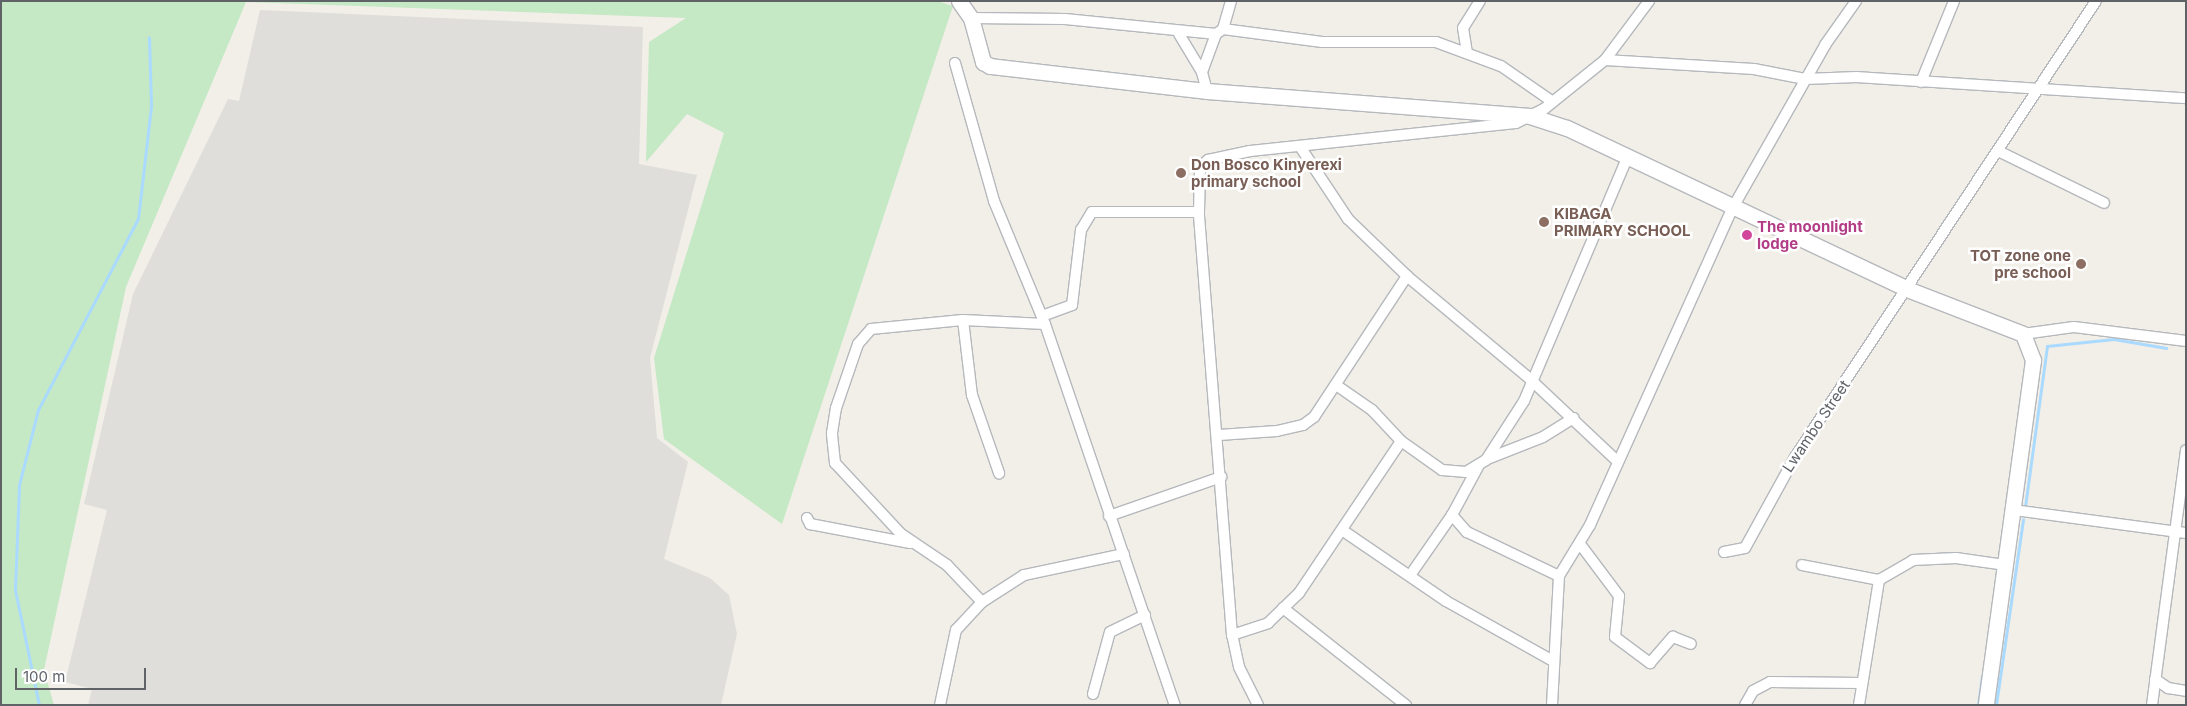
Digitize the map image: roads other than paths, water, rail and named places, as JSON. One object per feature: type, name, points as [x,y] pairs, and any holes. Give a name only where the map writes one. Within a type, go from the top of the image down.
[{"type":"street","points":[[958,1],[971,18],[987,65],[1207,91],[1530,116],[1628,156],[1732,209],[1907,289],[2023,334],[2074,327],[2186,341]]},
{"type":"street","points":[[1202,72],[1220,32],[1231,1]]},
{"type":"street","points":[[1467,53],[1463,28],[1480,1]]},
{"type":"street","points":[[1258,705],[1239,667],[1232,635],[1219,435],[1199,212],[1198,172],[1208,160],[1250,151],[1301,148],[1483,129],[1530,116],[1553,102],[1605,60],[1649,1]]},
{"type":"street","points":[[1552,705],[1551,660],[1559,576],[1580,544],[1732,209],[1805,79],[1856,1]]},
{"type":"street","points":[[1921,82],[1954,1]]},
{"type":"street","points":[[1907,289],[2096,1]]},
{"type":"street","points":[[971,18],[1066,19],[1179,34],[1220,32],[1322,42],[1436,42],[1501,66],[1553,102]]},
{"type":"street","points":[[1179,34],[1202,72],[1207,91]]},
{"type":"street","points":[[1605,60],[1754,69],[1805,79],[1921,82],[2186,98]]},
{"type":"street","points":[[955,63],[994,201],[1044,320],[1109,516],[1124,554],[1175,705]]},
{"type":"street","points":[[1301,148],[1348,219],[1406,276],[1574,418],[1618,461]]},
{"type":"street","points":[[1998,151],[2104,203]]},
{"type":"street","points":[[1411,574],[1452,515],[1482,463],[1524,401],[1530,380],[1628,156]]},
{"type":"street","points":[[982,602],[947,564],[912,543],[834,463],[836,408],[866,331],[963,320],[1044,320],[1072,305],[1081,230],[1092,212],[1199,212]]},
{"type":"street","points":[[1219,435],[1304,425],[1336,385],[1406,276]]},
{"type":"street","name":"Lwambo Street","points":[[1724,552],[1745,548],[1795,457],[1907,289]]},
{"type":"street","points":[[963,320],[972,396],[998,472]]},
{"type":"street","points":[[1986,705],[2034,360],[2023,334]]},
{"type":"street","points":[[1336,385],[1372,410],[1401,442],[1450,473],[1482,463],[1543,437],[1574,418]]},
{"type":"street","points":[[1232,635],[1268,623],[1299,593],[1401,442]]},
{"type":"street","points":[[2152,705],[2180,532],[2186,450]]},
{"type":"street","points":[[1109,516],[1222,477]]},
{"type":"street","points":[[2014,510],[2180,532]]},
{"type":"street","points":[[1452,515],[1467,532],[1559,576]]},
{"type":"street","points":[[807,518],[810,524],[912,543]]},
{"type":"street","points":[[1342,530],[1411,574],[1446,601],[1551,660]]},
{"type":"street","points":[[1580,544],[1619,596],[1615,637],[1650,664],[1673,637],[1691,644]]},
{"type":"street","points":[[940,705],[956,630],[982,602],[1024,575],[1124,554]]},
{"type":"street","points":[[1802,565],[1879,580],[1913,560],[1956,558],[2005,565]]},
{"type":"street","points":[[1859,705],[1860,683],[1879,580]]},
{"type":"street","points":[[1283,608],[1406,705]]},
{"type":"street","points":[[1092,694],[1110,632],[1145,615]]},
{"type":"street","points":[[2155,679],[2168,688],[2186,691]]},
{"type":"street","points":[[1745,705],[1753,691],[1770,682],[1860,683]]},
{"type":"waterway","points":[[39,705],[15,590],[19,485],[38,410],[138,219],[151,106],[149,38]]},
{"type":"waterway","points":[[2025,507],[2047,346],[2114,339],[2166,348]]},
{"type":"waterway","points":[[1996,705],[2023,520]]},
{"type":"waterway","points":[[1978,705],[1982,676]]},
{"type":"place","name":"Don Bosco Kinyerexi primary school","points":[[1181,173]]},
{"type":"place","name":"KIBAGA PRIMARY SCHOOL","points":[[1544,222]]},
{"type":"place","name":"The moonlight lodge","points":[[1747,235]]},
{"type":"place","name":"TOT zone one pre school","points":[[2081,264]]}]
